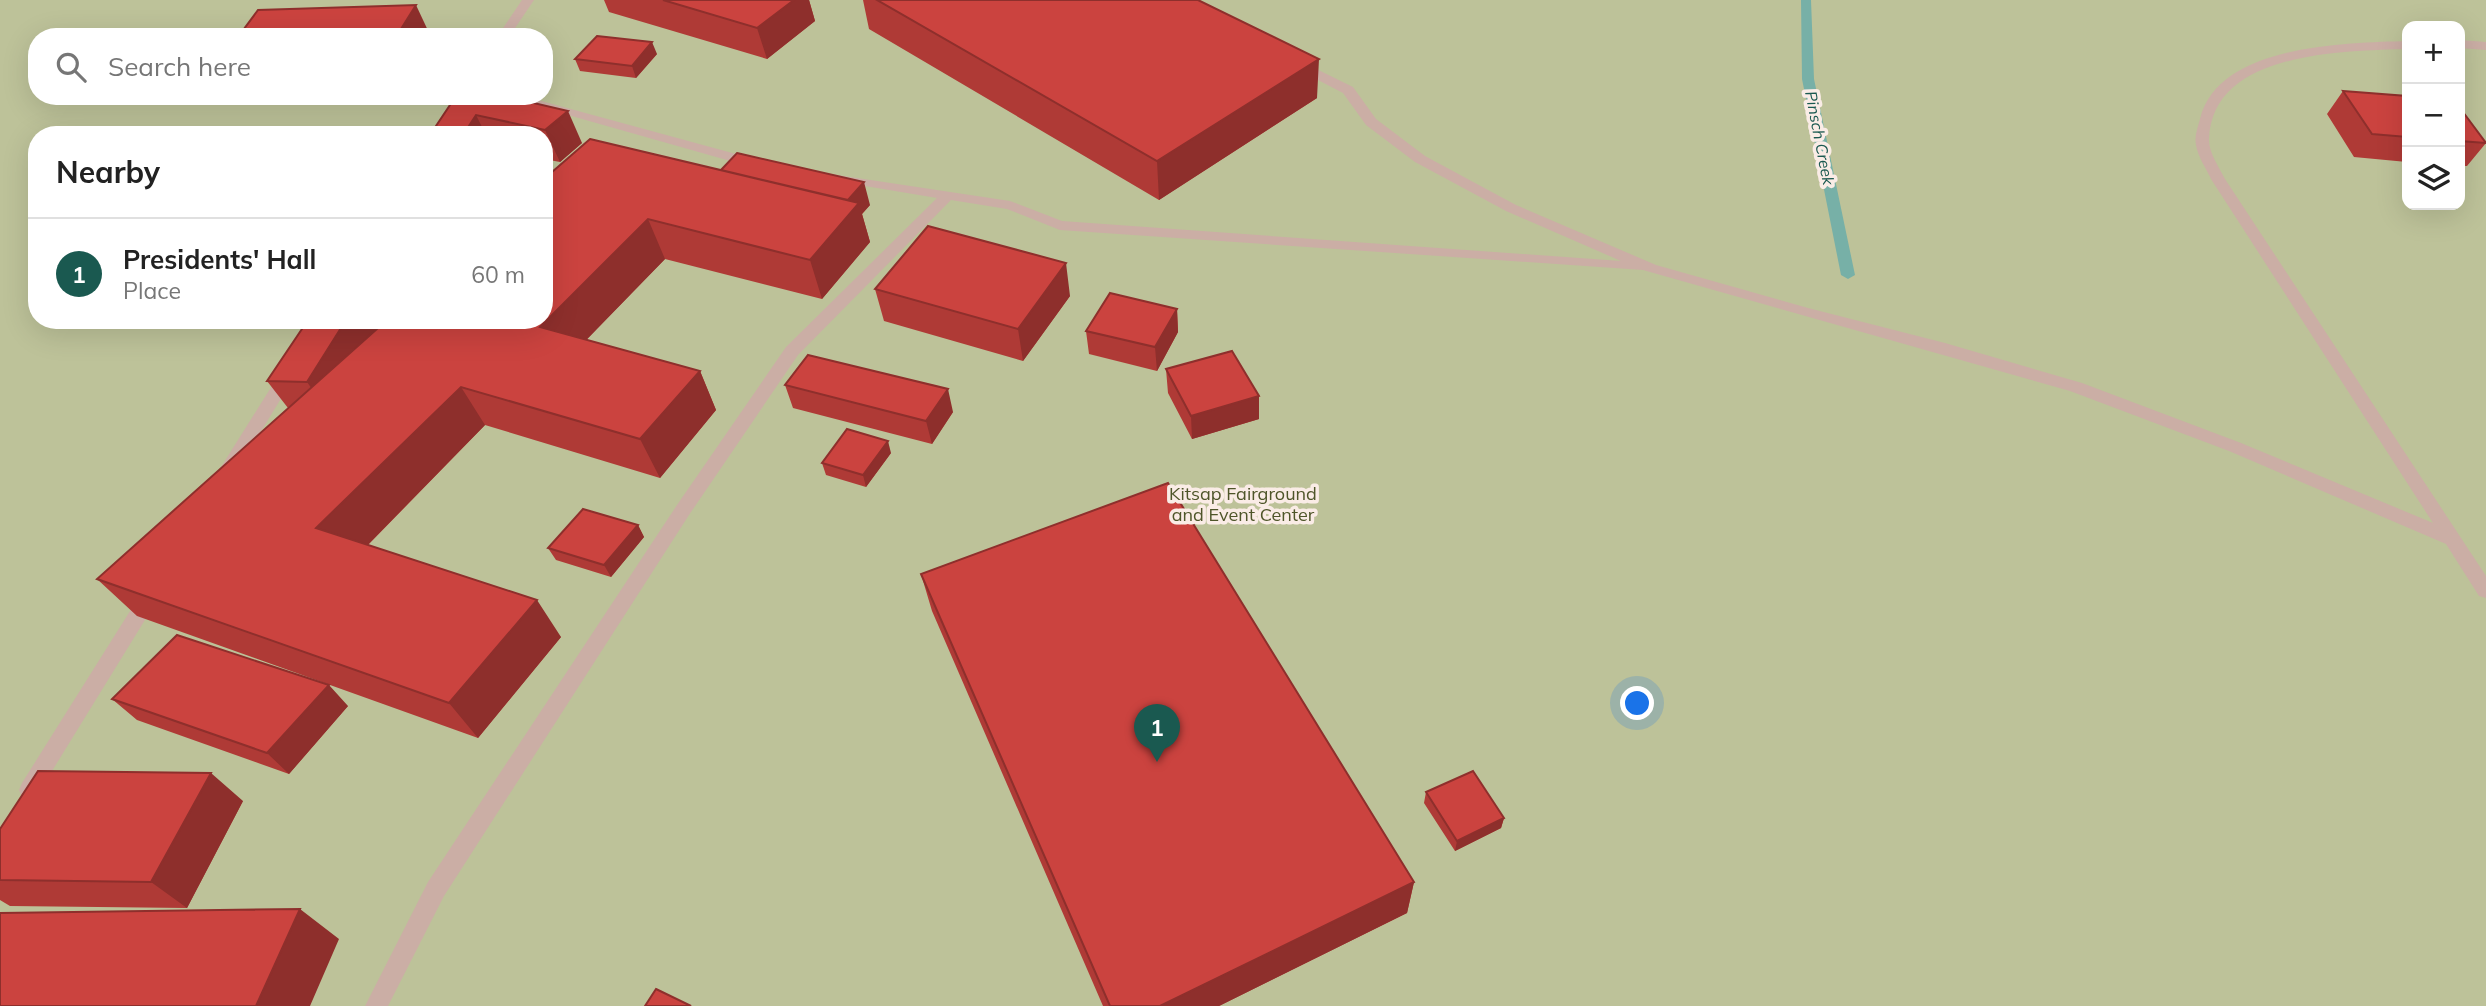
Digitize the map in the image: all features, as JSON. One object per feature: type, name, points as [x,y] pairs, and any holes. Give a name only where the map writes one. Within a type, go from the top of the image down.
[{"type":"lane","points":[[509,28],[528,0]]},
{"type":"lane","points":[[2465,44],[2486,46]]},
{"type":"lane","points":[[2402,45],[2328,48],[2253,66],[2211,102],[2202,141],[2218,179],[2486,591]]},
{"type":"lane","points":[[1287,58],[1348,90],[1371,122],[1420,159],[1511,208],[1651,268],[1807,313],[1945,348],[2076,387],[2235,447],[2454,540]]},
{"type":"lane","points":[[540,105],[765,166]]},
{"type":"lane","points":[[816,174],[1010,205],[1060,225],[1651,268]]},
{"type":"lane","points":[[376,1006],[436,889],[682,510],[792,351],[949,194]]},
{"type":"lane","points":[[219,484],[299,355]]},
{"type":"lane","points":[[22,801],[160,578]]},
{"type":"green space","name":"Kitsap Fairground and Event Center","points":[[0,0],[2486,0],[2486,1006],[0,1006]]},
{"type":"building","points":[[663,0],[794,0],[757,28]]},
{"type":"building","points":[[877,0],[1198,0],[1319,59],[1157,161]]},
{"type":"building","points":[[416,5],[402,28],[245,28],[258,10]]},
{"type":"building","points":[[597,36],[652,42],[632,66],[575,59]]},
{"type":"building","points":[[2343,91],[2402,96],[2402,137],[2372,134]]},
{"type":"building","points":[[450,105],[542,105],[568,111],[550,126],[527,126],[476,115],[469,126],[436,126]]},
{"type":"building","points":[[2465,115],[2486,143],[2465,141]]},
{"type":"building","points":[[590,139],[859,203],[810,260],[648,219],[553,314],[553,171]]},
{"type":"building","points":[[737,153],[864,182],[848,200],[721,170]]},
{"type":"building","points":[[928,226],[1066,263],[1018,329],[875,289]]},
{"type":"building","points":[[1110,293],[1177,309],[1155,347],[1086,331]]},
{"type":"building","points":[[302,329],[340,329],[307,382],[267,381]]},
{"type":"building","points":[[377,329],[547,329],[700,371],[640,439],[461,387],[316,528],[537,600],[449,703],[97,579]]},
{"type":"building","points":[[1232,351],[1259,396],[1191,416],[1166,369]]},
{"type":"building","points":[[808,355],[948,389],[926,421],[785,385]]},
{"type":"building","points":[[847,429],[888,441],[863,475],[822,463]]},
{"type":"building","points":[[1168,483],[1414,882],[1160,1006],[1110,1006],[921,574]]},
{"type":"building","points":[[583,509],[638,525],[604,565],[548,548]]},
{"type":"building","points":[[177,635],[329,685],[267,753],[112,699]]},
{"type":"building","points":[[38,771],[211,773],[151,882],[0,880],[0,829]]},
{"type":"building","points":[[1473,771],[1504,818],[1457,841],[1426,792]]},
{"type":"building","points":[[300,909],[256,1006],[0,1006],[0,913]]},
{"type":"building","points":[[656,989],[691,1006],[645,1006]]},
{"type":"waterway","name":"Pinsch Creek","points":[[1806,0],[1808,79],[1848,275]]},
{"type":"place","name":"Presidents' Hall","points":[[1157,762]]}]
